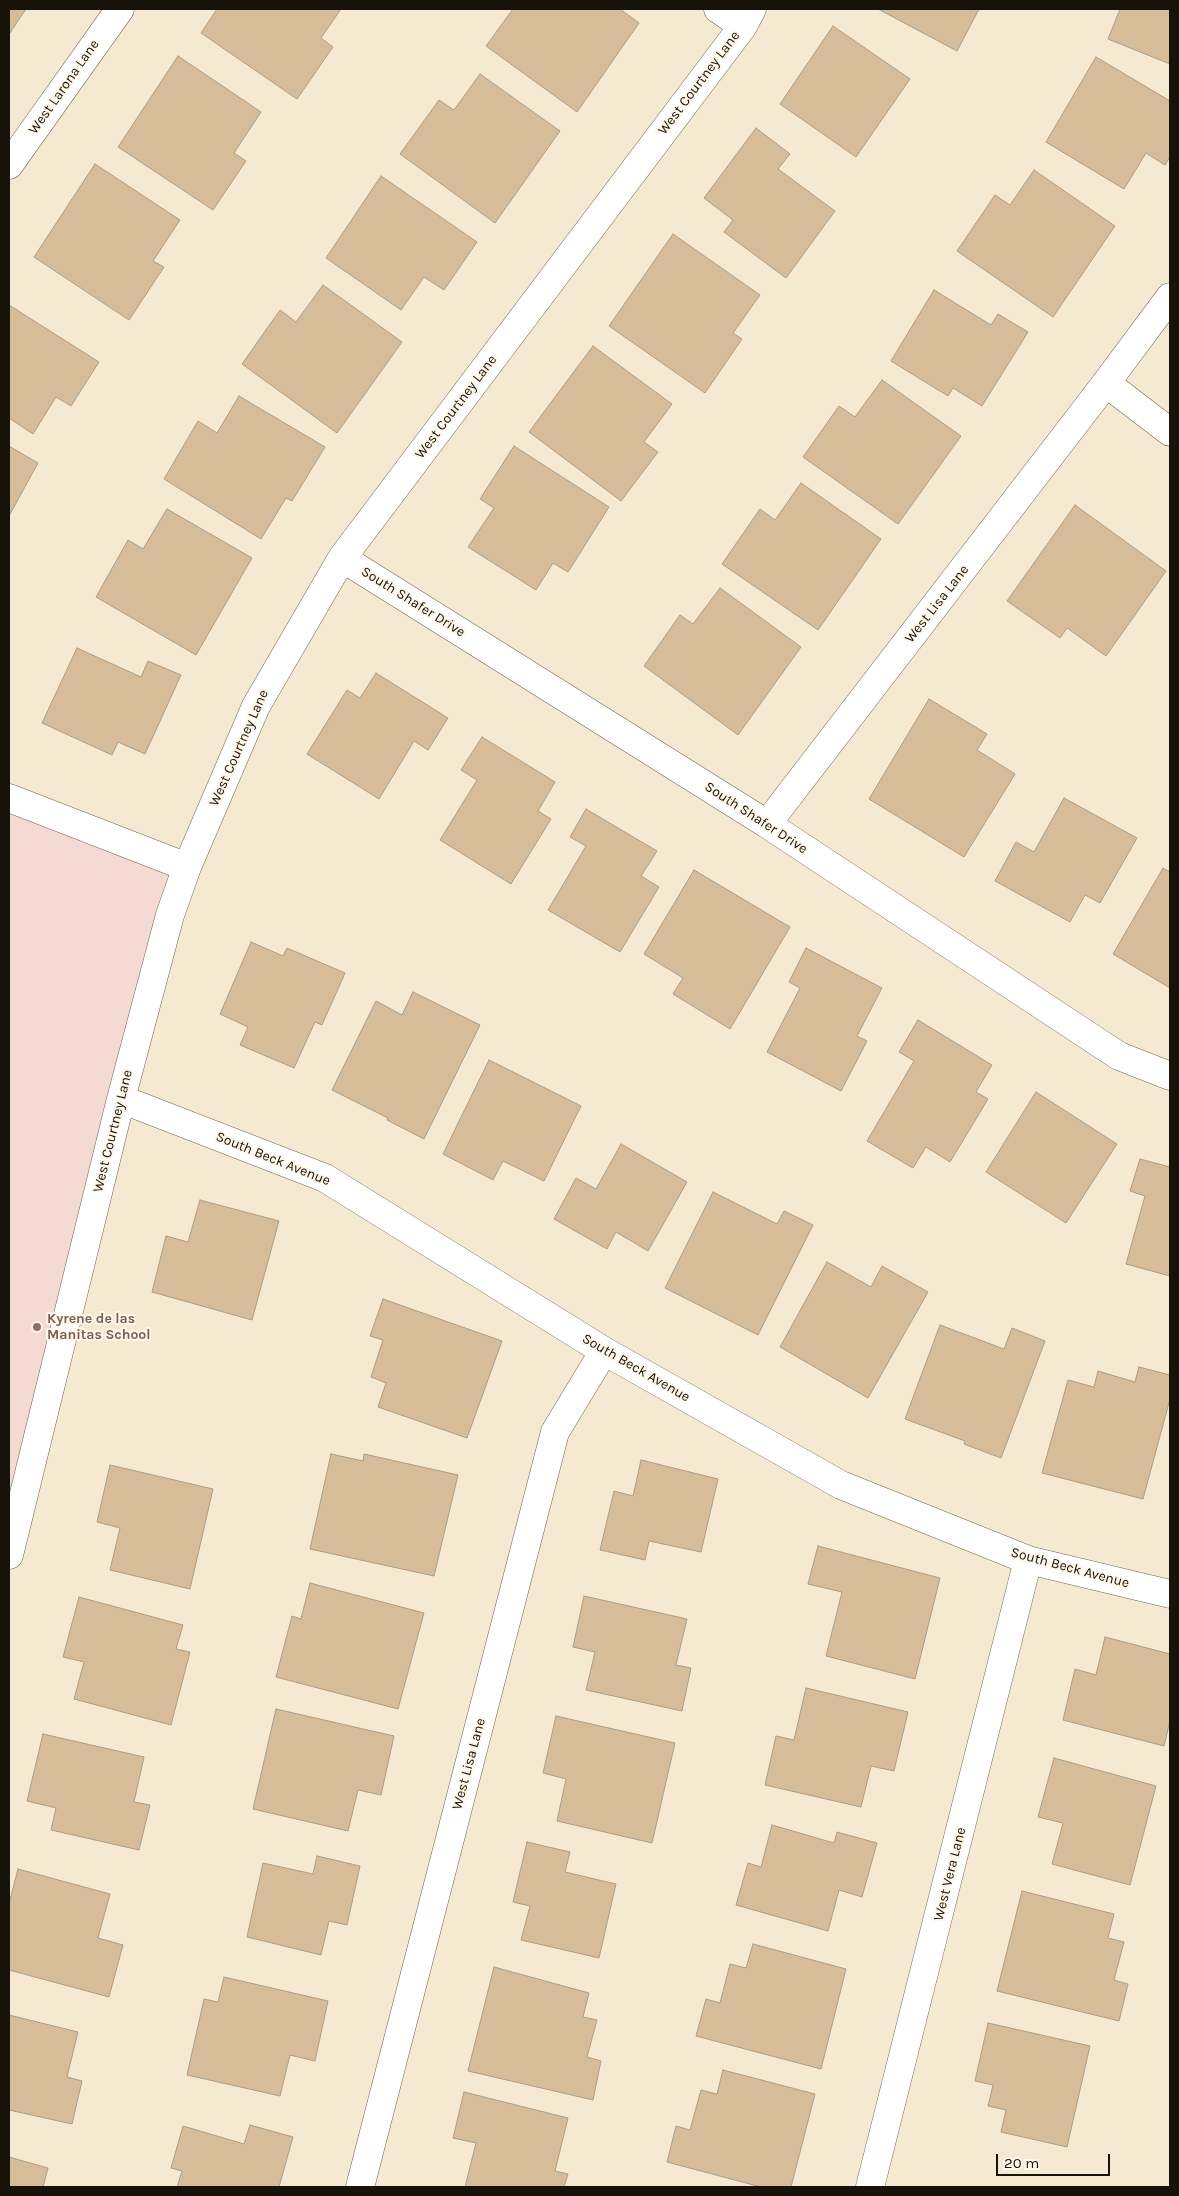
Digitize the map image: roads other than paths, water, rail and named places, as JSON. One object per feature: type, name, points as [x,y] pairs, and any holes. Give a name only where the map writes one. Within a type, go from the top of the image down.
[{"type":"street","name":"West Larona Lane","points":[[9,165],[120,9]]},
{"type":"street","points":[[718,9],[748,17]]},
{"type":"street","name":"West Courtney Lane","points":[[9,1555],[120,1099],[170,915],[187,868],[256,706],[342,558],[748,17]]},
{"type":"street","name":"West Lisa Lane","points":[[767,824],[1170,297]]},
{"type":"street","points":[[1106,383],[1170,432]]},
{"type":"street","name":"South Shafer Drive","points":[[342,558],[767,824],[1119,1056],[1170,1076]]},
{"type":"street","points":[[9,798],[187,868]]},
{"type":"street","name":"South Beck Avenue","points":[[120,1099],[325,1178],[604,1351],[841,1485],[1028,1560],[1170,1594]]},
{"type":"street","name":"West Lisa Lane","points":[[360,2187],[555,1432],[604,1351]]},
{"type":"street","name":"West Vera Lane","points":[[870,2187],[1028,1560]]},
{"type":"place","name":"Kyrene de las Manitas School","points":[[37,1327]]}]
